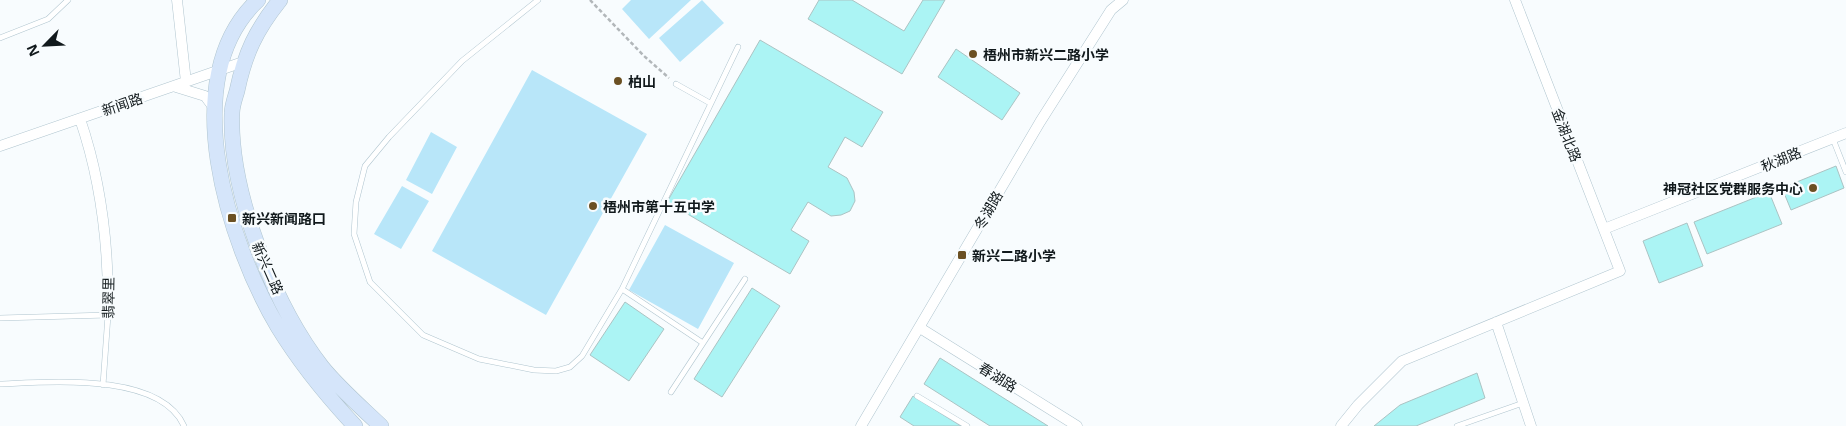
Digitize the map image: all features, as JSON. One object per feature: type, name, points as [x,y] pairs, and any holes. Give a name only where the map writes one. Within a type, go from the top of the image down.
[{"type":"main road","name":"新兴二路","points":[[258,0],[248,9],[230,40],[220,70],[214,108],[214,143],[223,192],[245,257],[278,326],[318,386],[355,426]]},
{"type":"main road","name":"新兴二路","points":[[280,0],[261,24],[243,62],[232,112],[235,171],[260,255],[299,332],[322,367],[381,426]]},
{"type":"street","points":[[177,0],[186,82]]},
{"type":"street","name":"冬湖路","points":[[861,426],[1040,122],[1111,10],[1123,0]]},
{"type":"street","name":"金湖北路","points":[[1496,322],[1620,271],[1515,0]]},
{"type":"street","name":"新闻路","points":[[0,146],[243,62]]},
{"type":"street","points":[[172,86],[186,88],[205,96],[214,108]]},
{"type":"street","name":"翡翠里","points":[[80,119],[89,146],[102,206],[109,276],[108,315]]},
{"type":"street","name":"秋湖路","points":[[1604,229],[1846,133]]},
{"type":"street","points":[[1341,426],[1358,405],[1402,361],[1496,322],[1530,426]]},
{"type":"street","name":"春湖路","points":[[920,328],[1077,426]]},
{"type":"lane","points":[[0,38],[48,19],[68,0]]},
{"type":"lane","points":[[538,0],[462,61],[388,137],[365,166],[356,202],[354,234],[370,282],[424,335],[479,359],[534,370],[556,371],[570,367],[582,356],[622,289],[738,47]]},
{"type":"lane","points":[[676,84],[710,103]]},
{"type":"lane","points":[[1833,139],[1846,172]]},
{"type":"lane","points":[[671,392],[745,279]]},
{"type":"lane","points":[[622,289],[703,344]]},
{"type":"lane","points":[[0,318],[108,315]]},
{"type":"lane","name":"翡翠里","points":[[103,385],[108,315]]},
{"type":"lane","points":[[0,384],[44,382],[103,385],[132,389],[158,399],[172,407],[184,426]]},
{"type":"lane","points":[[917,396],[967,426]]},
{"type":"lane","points":[[1457,426],[1523,403]]},
{"type":"path","points":[[590,0],[644,56],[676,84]]},
{"type":"shaded area","points":[[631,0],[691,0],[649,39],[622,9]]},
{"type":"shaded area","points":[[702,0],[724,23],[680,62],[659,38]]},
{"type":"shaded area","points":[[532,70],[647,134],[546,315],[432,251]]},
{"type":"shaded area","points":[[431,132],[457,147],[432,194],[406,180]]},
{"type":"shaded area","points":[[402,186],[429,201],[401,249],[374,234]]},
{"type":"shaded area","points":[[665,225],[734,263],[698,329],[629,290]]},
{"type":"building","points":[[819,0],[852,0],[904,31],[923,0],[945,0],[902,74],[808,19]]},
{"type":"building","points":[[760,40],[883,112],[862,147],[845,137],[828,167],[847,178],[854,192],[855,201],[850,211],[841,215],[831,216],[808,202],[791,230],[809,241],[790,274],[667,202]]},
{"type":"building","points":[[956,49],[1020,93],[1002,120],[938,77]]},
{"type":"building","name":"神冠社区党群服务中心","points":[[1836,166],[1844,188],[1791,210],[1782,188]]},
{"type":"building","points":[[1769,192],[1782,224],[1707,254],[1694,222]]},
{"type":"building","points":[[1687,223],[1703,266],[1659,283],[1643,241]]},
{"type":"building","points":[[752,288],[780,306],[722,397],[694,379]]},
{"type":"building","points":[[625,302],[664,329],[629,381],[590,355]]},
{"type":"building","points":[[940,358],[1048,426],[990,426],[924,384]]},
{"type":"building","points":[[1477,373],[1485,398],[1416,426],[1374,426],[1400,405]]},
{"type":"building","points":[[913,396],[961,426],[914,426],[900,417]]},
{"type":"place","name":"梧州市新兴二路小学","points":[[973,54]]},
{"type":"place","name":"柏山","points":[[618,81]]},
{"type":"place","name":"神冠社区党群服务中心","points":[[1813,188]]},
{"type":"place","name":"梧州市第十五中学","points":[[593,206]]},
{"type":"place","name":"新兴新闻路口","points":[[232,218]]},
{"type":"place","name":"新兴二路小学","points":[[962,255]]}]
